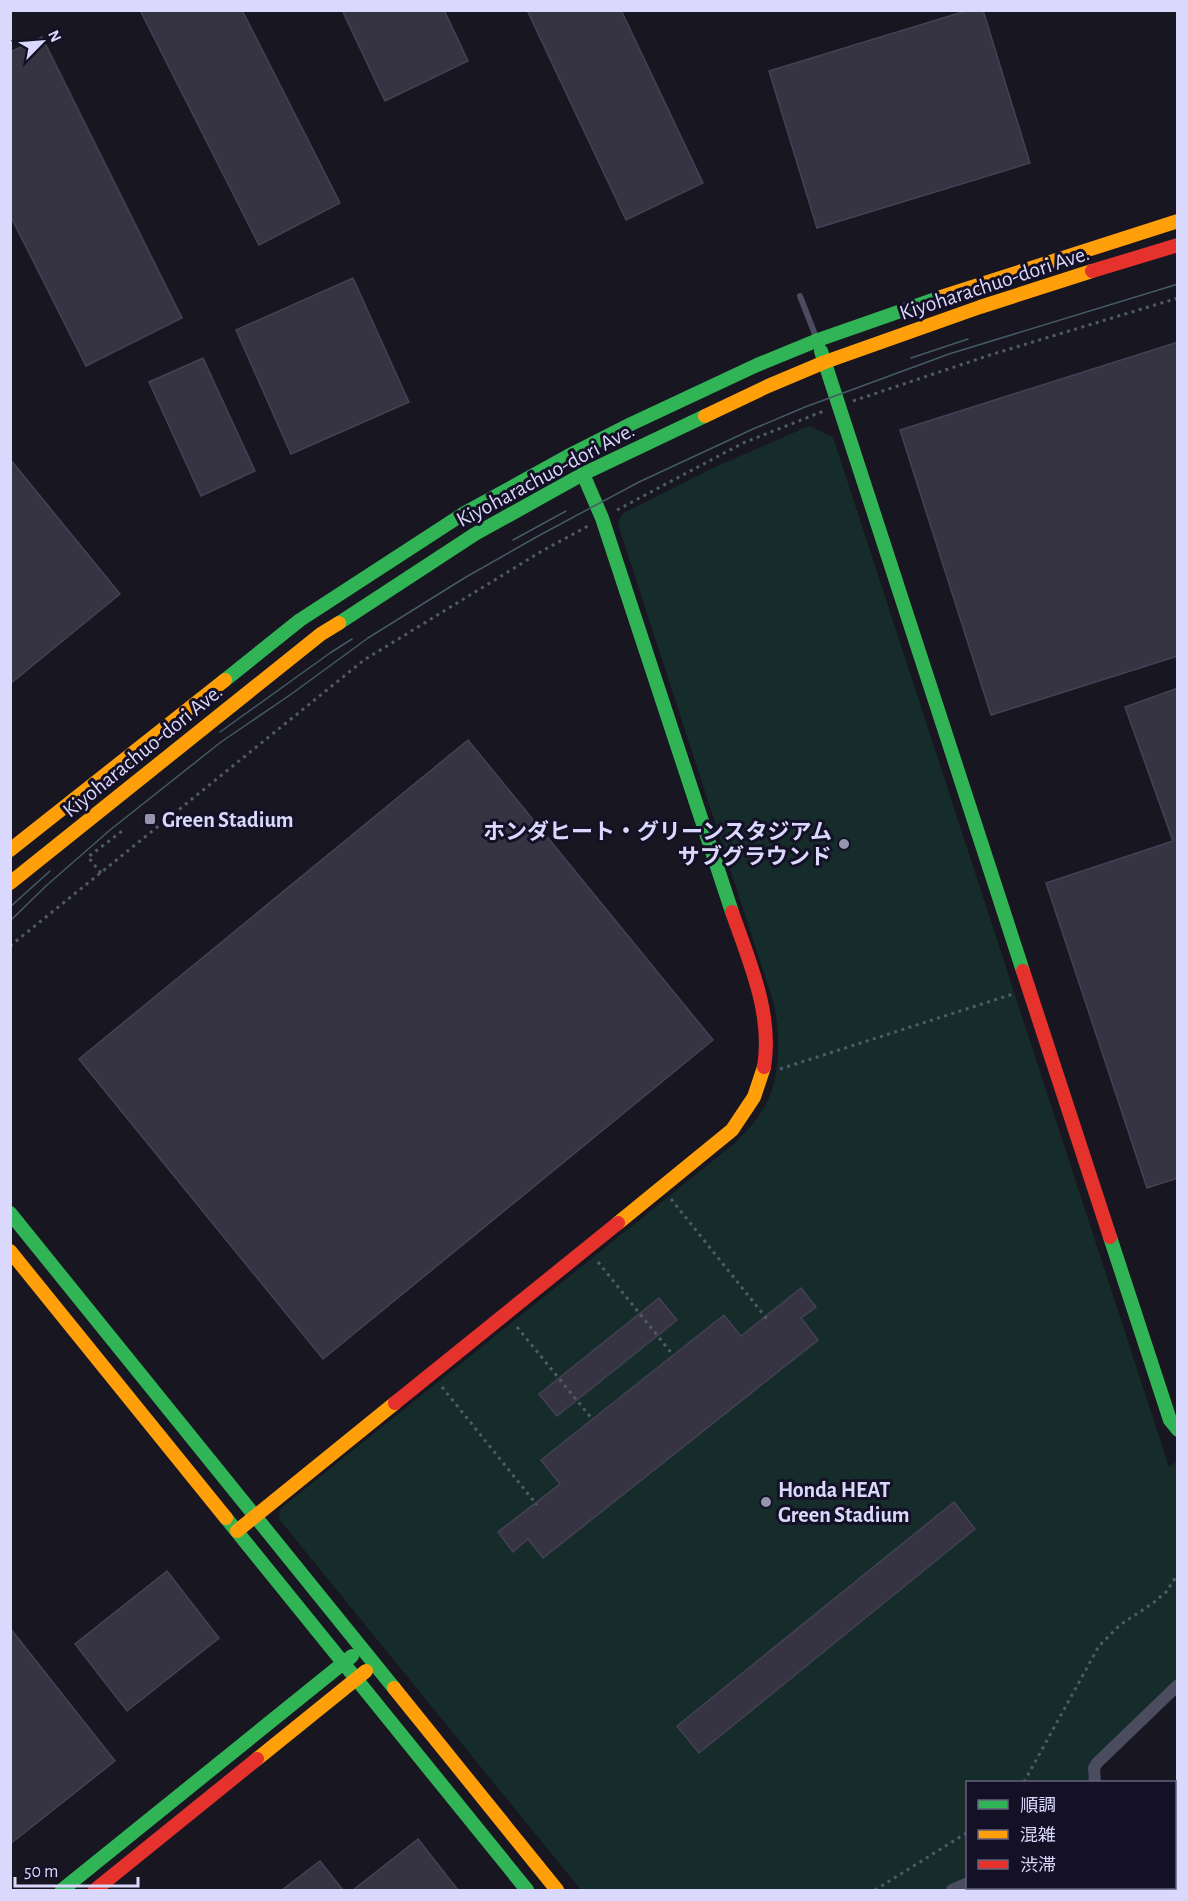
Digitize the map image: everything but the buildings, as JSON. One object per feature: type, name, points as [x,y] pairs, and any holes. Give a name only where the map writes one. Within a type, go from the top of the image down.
[{"type":"street","name":"Kiyoharachuo-dori Ave.","points":[[10,850],[300,620],[464,514],[631,424],[757,365],[818,340],[988,281],[1178,221]]},
{"type":"street","name":"Kiyoharachuo-dori Ave.","points":[[10,883],[321,634],[475,534],[583,474],[768,386],[825,362],[990,304],[1178,245]]},
{"type":"street","points":[[818,340],[1166,1408],[1172,1424],[1178,1430]]},
{"type":"street","points":[[237,1531],[732,1130],[754,1100],[761,1081],[766,1061],[767,1035],[758,989],[602,519],[583,474]]},
{"type":"street","points":[[10,1214],[557,1890]]},
{"type":"street","points":[[10,1251],[527,1890]]},
{"type":"street","points":[[62,1890],[361,1648]]},
{"type":"street","points":[[95,1890],[374,1664]]},
{"type":"street","points":[[1095,1781],[1094,1768],[1097,1763],[1178,1685]]},
{"type":"street","points":[[952,1890],[966,1884]]},
{"type":"lane","points":[[801,296],[818,340]]},
{"type":"path","points":[[615,512],[743,443],[803,418],[990,355],[1178,298]]},
{"type":"path","points":[[10,946],[364,660],[542,551],[590,525]]},
{"type":"path","points":[[101,873],[88,857],[122,831]]},
{"type":"path","points":[[773,1072],[1018,992]]},
{"type":"path","points":[[668,1195],[766,1319]]},
{"type":"path","points":[[593,1256],[673,1355]]},
{"type":"path","points":[[512,1320],[592,1419]]},
{"type":"path","points":[[437,1381],[537,1505]]},
{"type":"path","points":[[1025,1781],[1099,1646],[1120,1625],[1166,1592],[1178,1574]]},
{"type":"path","points":[[875,1890],[966,1833]]},
{"type":"green space","points":[[809,426],[833,437],[1169,1467],[1177,1461],[1177,1680],[1092,1764],[1090,1781],[966,1781],[966,1880],[945,1890],[581,1890],[279,1519],[280,1509],[735,1143],[760,1113],[772,1091],[778,1054],[774,1004],[618,524],[622,514],[717,466]]},
{"type":"tram line","points":[[10,921],[110,830],[221,742],[368,638],[466,577],[540,535],[639,482],[805,407],[949,354],[1178,284]]},
{"type":"tram line","points":[[911,358],[968,339]]},
{"type":"tram line","points":[[513,540],[566,511]]},
{"type":"tram line","points":[[220,732],[352,639]]},
{"type":"tram line","points":[[10,907],[50,871]]},
{"type":"traffic: fast","points":[[225,680],[300,620],[463,514],[572,454],[757,365],[818,340],[941,297]]},
{"type":"traffic: fast","points":[[821,351],[1023,971]]},
{"type":"traffic: fast","points":[[339,623],[475,534],[583,474],[705,416]]},
{"type":"traffic: fast","points":[[583,474],[602,518],[732,912]]},
{"type":"traffic: fast","points":[[10,1213],[394,1688]]},
{"type":"traffic: fast","points":[[1110,1237],[1170,1420],[1178,1430]]},
{"type":"traffic: fast","points":[[226,1518],[527,1890]]},
{"type":"traffic: fast","points":[[62,1890],[352,1656]]},
{"type":"traffic: slow","points":[[941,297],[1178,221]]},
{"type":"traffic: slow","points":[[705,416],[825,362],[980,307],[1092,271]]},
{"type":"traffic: slow","points":[[10,883],[321,634],[339,623]]},
{"type":"traffic: slow","points":[[10,850],[225,680]]},
{"type":"traffic: slow","points":[[618,1223],[732,1130],[754,1097],[764,1067]]},
{"type":"traffic: slow","points":[[10,1251],[226,1518]]},
{"type":"traffic: slow","points":[[237,1531],[395,1403]]},
{"type":"traffic: slow","points":[[257,1759],[366,1671]]},
{"type":"traffic: slow","points":[[394,1688],[557,1890]]},
{"type":"traffic: jam","points":[[1092,271],[1178,245]]},
{"type":"traffic: jam","points":[[732,912],[758,988],[765,1027],[764,1067]]},
{"type":"traffic: jam","points":[[1023,971],[1110,1237]]},
{"type":"traffic: jam","points":[[395,1403],[618,1223]]},
{"type":"traffic: jam","points":[[95,1890],[257,1759]]},
{"type":"place","name":"Green Stadium","points":[[150,819]]},
{"type":"place","name":"ホンダヒート・グリーンスタジアム サブグラウンド","points":[[844,844]]},
{"type":"place","name":"Honda HEAT Green Stadium","points":[[766,1502]]}]
